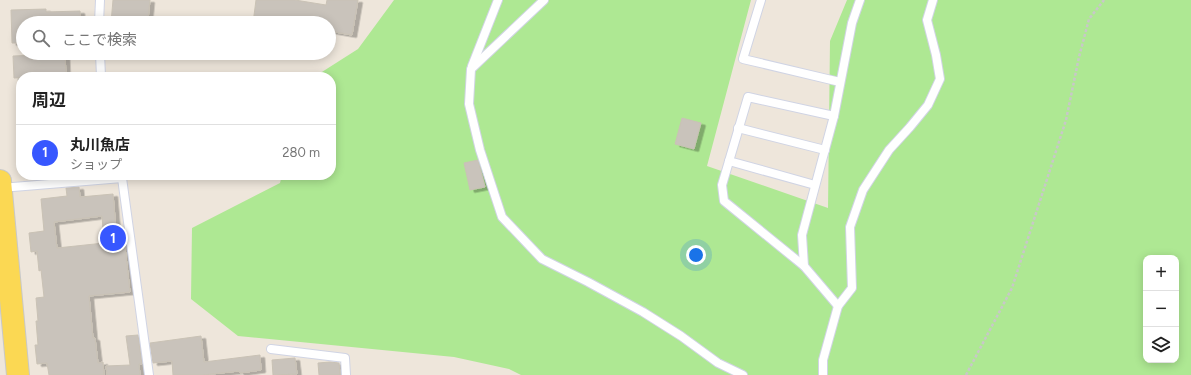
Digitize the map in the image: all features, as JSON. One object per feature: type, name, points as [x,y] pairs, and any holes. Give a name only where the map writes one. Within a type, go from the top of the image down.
[{"type":"main road","points":[[0,184],[9,314],[18,375]]},
{"type":"lane","points":[[99,16],[100,0]]},
{"type":"lane","points":[[498,0],[471,69],[469,104],[480,150],[502,217],[542,259],[643,312],[681,336],[718,363],[743,375]]},
{"type":"lane","points":[[471,69],[544,0]]},
{"type":"lane","points":[[761,0],[743,59],[840,82]]},
{"type":"lane","points":[[804,266],[802,235],[834,116],[852,23],[860,0]]},
{"type":"lane","points":[[823,375],[823,360],[838,306],[852,288],[850,227],[863,190],[889,150],[928,105],[940,79],[936,55],[927,20],[933,0]]},
{"type":"lane","points":[[100,60],[101,72]]},
{"type":"lane","points":[[834,116],[748,97],[722,185],[724,202],[804,266],[838,306]]},
{"type":"lane","points":[[738,128],[825,150]]},
{"type":"lane","points":[[729,161],[815,185]]},
{"type":"lane","points":[[0,184],[69,180]]},
{"type":"lane","points":[[121,180],[149,375]]},
{"type":"lane","points":[[271,349],[345,358],[346,375]]},
{"type":"path","points":[[966,375],[1012,288],[1066,120],[1089,19],[1104,0]]},
{"type":"green space","points":[[394,0],[751,0],[707,166],[828,208],[830,41],[847,0],[1191,0],[1191,375],[521,375],[509,369],[454,357],[238,336],[191,299],[192,228],[280,183],[281,180],[336,180],[336,72],[322,72],[358,49]]},
{"type":"building","points":[[113,0],[150,0],[148,16],[112,16]]},
{"type":"building","points":[[256,0],[295,0],[326,5],[327,0],[358,0],[352,35],[336,32],[336,16],[254,16]]},
{"type":"building","points":[[46,9],[46,12],[80,11],[80,16],[16,16],[16,43],[12,43],[11,10]]},
{"type":"building","points":[[13,56],[16,56],[16,60],[65,60],[66,72],[16,72],[16,78],[14,78]]},
{"type":"building","points":[[682,118],[701,123],[694,149],[675,144]]},
{"type":"building","points":[[478,160],[485,187],[470,190],[464,163]]},
{"type":"building","points":[[79,187],[80,197],[113,194],[116,230],[123,229],[130,292],[89,296],[93,338],[95,338],[98,363],[103,362],[104,375],[49,375],[47,363],[37,364],[35,345],[38,345],[36,298],[44,297],[37,251],[31,252],[29,233],[44,231],[41,199],[67,196],[66,188]],"holes":[[[102,216],[104,243],[57,248],[54,222]]]},
{"type":"building","points":[[138,335],[142,364],[139,364],[140,375],[107,375],[106,366],[130,365],[126,336]]},
{"type":"building","points":[[201,336],[204,362],[260,355],[261,370],[240,373],[239,371],[203,375],[173,375],[172,361],[153,363],[150,343]]},
{"type":"building","points":[[295,358],[297,374],[273,375],[272,360]]},
{"type":"building","points":[[318,363],[339,363],[340,375],[319,375]]},
{"type":"place","name":"丸川魚店","points":[[113,238]]}]
